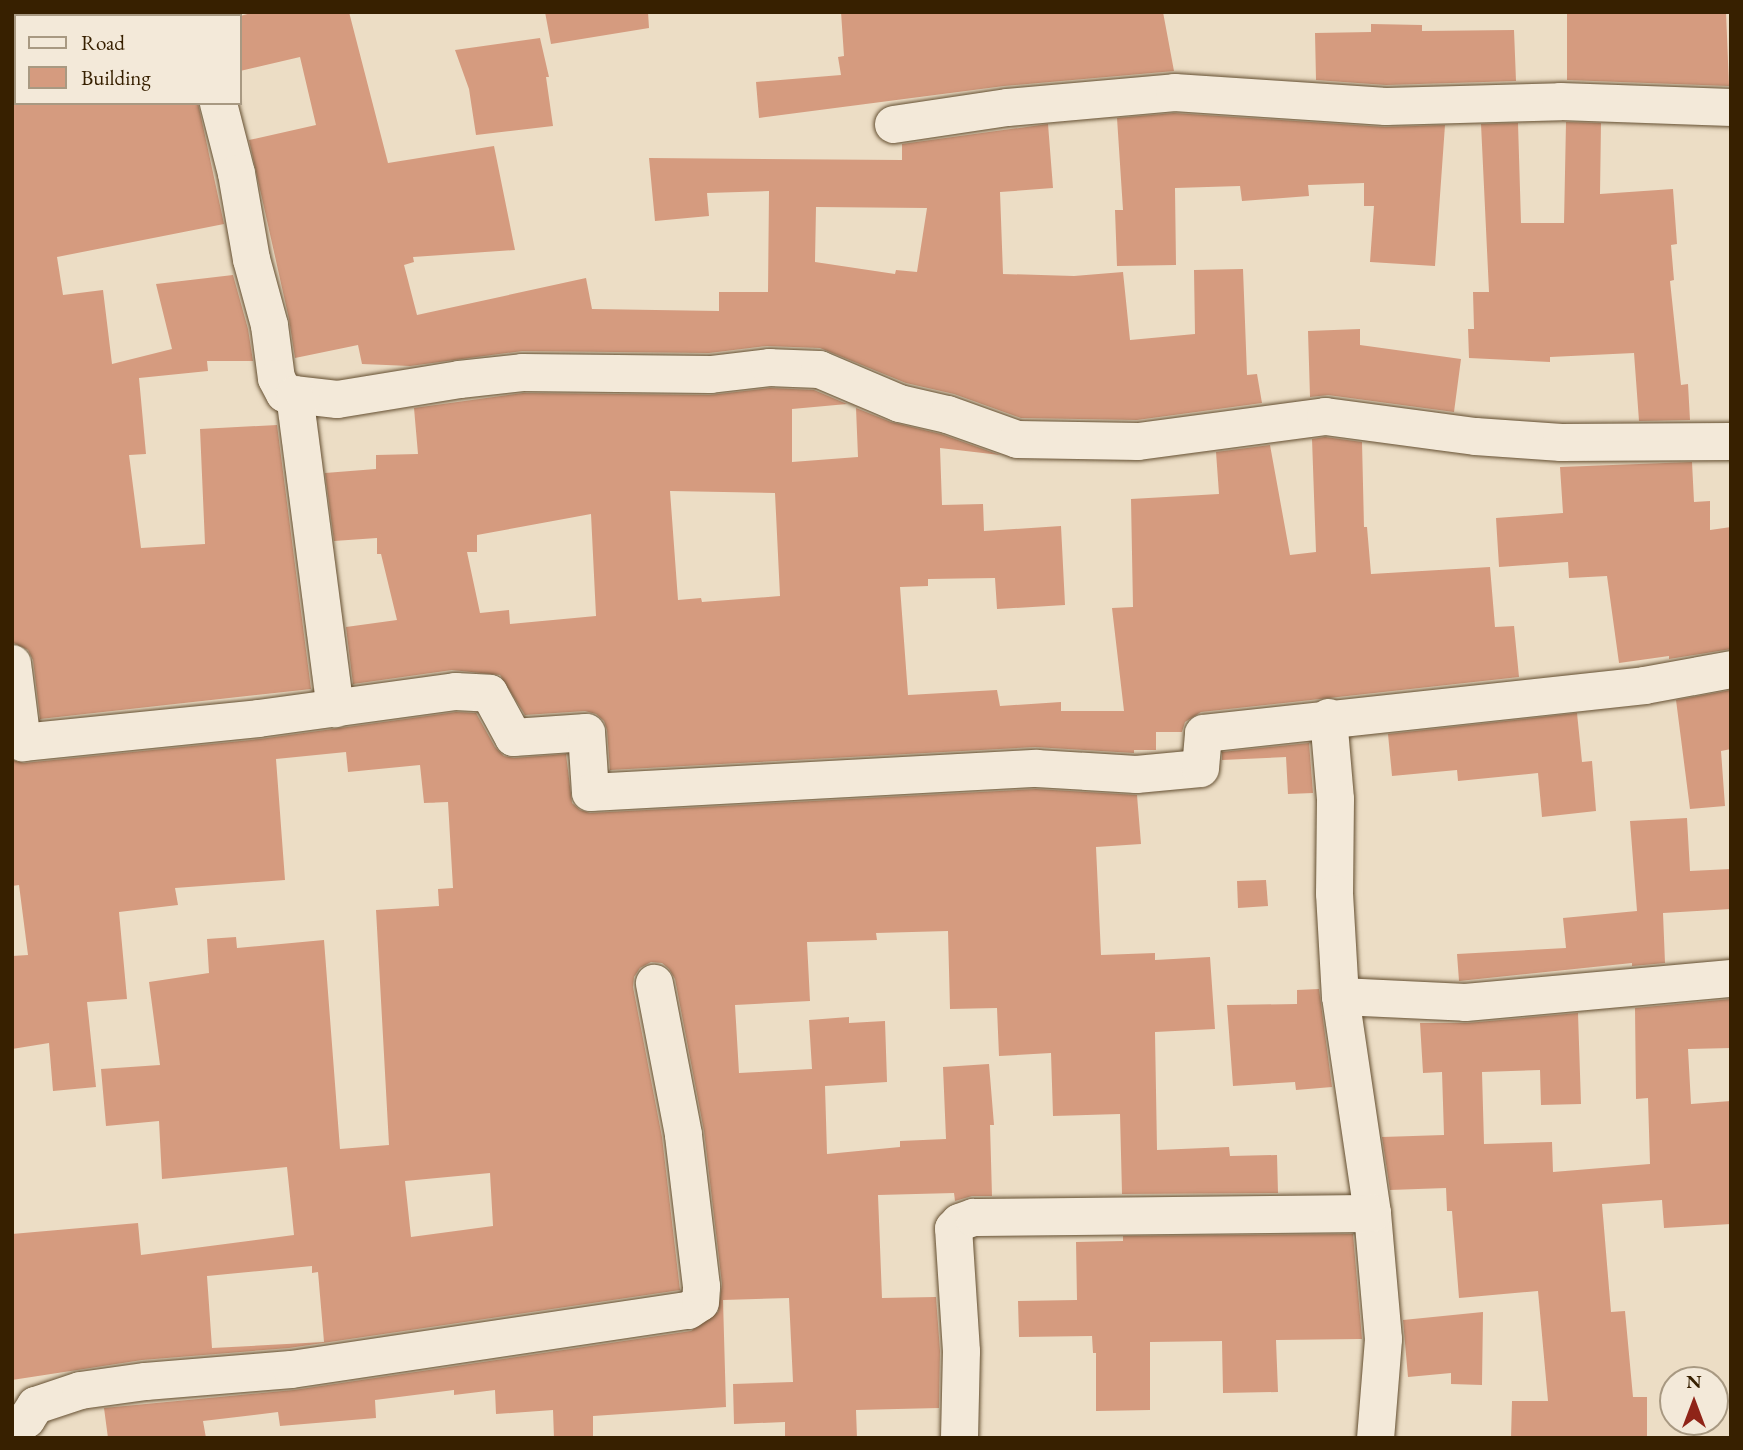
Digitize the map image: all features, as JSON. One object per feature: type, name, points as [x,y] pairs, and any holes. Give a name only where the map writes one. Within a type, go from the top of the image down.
[{"type":"street","points":[[893,124],[1007,107],[1174,92],[1386,106],[1560,101],[1731,107]]},
{"type":"street","points":[[219,105],[236,173],[251,259],[269,325],[276,378],[284,393],[337,399],[459,379],[522,373],[710,374],[769,367],[819,369],[898,403],[947,414],[1017,439],[1139,441],[1325,416],[1475,436],[1562,442],[1731,441]]},
{"type":"street","points":[[293,394],[335,708]]},
{"type":"street","points":[[12,663],[22,741],[335,708],[455,691],[489,692],[513,737],[586,732],[590,792],[1036,768],[1136,774],[1200,768],[1203,733],[1328,717],[1462,706],[1630,687],[1731,669]]},
{"type":"street","points":[[1328,717],[1335,799],[1334,892],[1340,996],[1372,1213],[1383,1339],[1376,1438]]},
{"type":"street","points":[[1340,996],[1465,1002],[1731,978]]},
{"type":"street","points":[[14,1430],[26,1419],[35,1405],[80,1390],[169,1378],[291,1369],[688,1310],[700,1302],[701,1286],[683,1135],[654,984]]},
{"type":"street","points":[[959,1438],[961,1351],[953,1228],[959,1222],[973,1217],[1372,1213]]},
{"type":"building","points":[[255,12],[349,12],[388,163],[494,146],[515,250],[413,257],[414,262],[404,265],[417,315],[586,278],[592,309],[719,311],[719,292],[768,292],[769,191],[707,193],[709,216],[655,221],[649,158],[902,160],[902,144],[1048,124],[1053,188],[1000,192],[1003,274],[1074,276],[1123,272],[1130,340],[1195,334],[1194,270],[1243,269],[1247,375],[1257,374],[1262,403],[1137,420],[1021,418],[954,394],[906,383],[820,348],[767,346],[709,353],[522,351],[410,366],[362,364],[358,345],[295,358],[289,319],[249,140],[316,125],[300,57],[242,71],[242,15]],"holes":[[[816,207],[927,208],[917,272],[896,270],[895,274],[815,262]]]},
{"type":"building","points":[[545,12],[648,12],[649,28],[551,44]]},
{"type":"building","points":[[841,12],[1163,12],[1174,71],[1004,86],[759,118],[756,82],[841,75],[838,57],[844,56]]},
{"type":"building","points":[[1567,12],[1726,12],[1729,86],[1567,80]]},
{"type":"building","points":[[1371,24],[1422,25],[1422,31],[1514,30],[1516,81],[1386,85],[1316,80],[1315,33],[1371,32]]},
{"type":"building","points":[[540,38],[549,77],[546,77],[553,126],[476,135],[469,89],[455,50]]},
{"type":"building","points":[[12,103],[198,105],[224,224],[57,257],[63,295],[103,290],[112,364],[172,349],[156,284],[233,275],[248,329],[253,361],[207,361],[208,371],[139,378],[146,454],[129,455],[141,548],[205,544],[200,429],[277,425],[311,689],[40,719],[33,660],[28,650],[12,642]]},
{"type":"building","points":[[1174,113],[1385,127],[1445,125],[1435,266],[1370,262],[1374,206],[1364,206],[1364,183],[1308,185],[1309,196],[1242,201],[1240,186],[1175,188],[1176,265],[1117,266],[1115,210],[1123,210],[1117,118]]},
{"type":"building","points":[[1566,122],[1601,123],[1600,194],[1673,189],[1677,244],[1671,245],[1674,280],[1670,281],[1681,385],[1688,384],[1690,420],[1639,421],[1634,353],[1550,357],[1550,362],[1469,358],[1468,329],[1474,329],[1473,292],[1489,292],[1481,124],[1518,123],[1521,223],[1564,223]]},
{"type":"building","points":[[1360,329],[1360,345],[1461,359],[1454,412],[1328,395],[1310,397],[1308,331]]},
{"type":"building","points":[[770,388],[814,390],[847,404],[792,409],[792,462],[858,457],[856,408],[891,422],[941,434],[1000,455],[940,448],[942,505],[983,504],[984,531],[1061,526],[1065,605],[997,609],[995,578],[928,579],[928,586],[900,587],[908,695],[997,690],[1000,706],[1061,702],[1061,711],[1124,711],[1112,608],[1133,607],[1131,499],[1219,494],[1216,452],[1270,445],[1290,555],[1316,552],[1312,439],[1325,437],[1362,442],[1364,527],[1367,527],[1371,574],[1490,567],[1495,627],[1514,626],[1519,677],[1201,712],[1185,722],[1182,732],[1156,732],[1156,750],[1134,750],[1134,753],[1035,747],[610,770],[607,730],[604,721],[596,714],[585,711],[525,715],[500,675],[452,670],[353,684],[346,627],[397,620],[381,554],[377,554],[377,538],[334,541],[325,473],[376,469],[376,455],[418,454],[414,408],[523,393],[710,395]],"holes":[[[670,491],[775,493],[780,596],[702,602],[701,598],[678,600]],[[591,514],[596,616],[510,624],[509,610],[480,613],[467,552],[477,552],[477,535]]]},
{"type":"building","points":[[1692,462],[1694,502],[1710,501],[1710,530],[1731,527],[1731,649],[1669,659],[1669,656],[1619,663],[1607,576],[1569,578],[1568,562],[1499,567],[1496,518],[1563,513],[1560,467]]},
{"type":"building","points":[[1731,690],[1731,749],[1721,751],[1725,806],[1690,809],[1676,700]]},
{"type":"building","points":[[456,712],[476,713],[495,747],[504,756],[514,758],[566,754],[572,803],[580,810],[590,813],[1036,789],[1137,795],[1141,844],[1096,847],[1101,955],[1155,953],[1155,960],[1210,957],[1215,1029],[1155,1032],[1157,1150],[1229,1147],[1230,1156],[1277,1155],[1278,1193],[1122,1194],[1120,1114],[1053,1116],[1051,1053],[999,1056],[997,1008],[950,1009],[948,931],[876,933],[877,940],[807,942],[810,1001],[735,1005],[739,1073],[812,1069],[809,1020],[849,1017],[849,1023],[885,1021],[887,1082],[825,1086],[827,1154],[900,1147],[900,1141],[946,1139],[943,1067],[989,1064],[994,1125],[990,1125],[992,1196],[972,1196],[955,1201],[954,1193],[878,1195],[882,1298],[936,1297],[940,1351],[939,1408],[856,1410],[857,1438],[785,1438],[785,1422],[734,1424],[733,1384],[793,1382],[789,1298],[723,1300],[726,1407],[593,1416],[593,1438],[554,1438],[553,1410],[496,1414],[495,1390],[454,1395],[454,1390],[375,1400],[376,1418],[280,1426],[278,1412],[203,1421],[206,1438],[108,1438],[104,1408],[294,1390],[691,1331],[718,1312],[722,1284],[704,1131],[675,979],[662,963],[651,962],[640,968],[634,977],[633,987],[662,1137],[680,1290],[289,1348],[142,1360],[12,1380],[12,1234],[138,1223],[141,1255],[294,1235],[287,1167],[162,1179],[159,1121],[106,1126],[101,1069],[160,1065],[149,982],[209,973],[207,939],[236,937],[237,948],[324,940],[340,1149],[389,1145],[376,910],[439,906],[438,889],[453,888],[448,802],[424,803],[420,765],[348,772],[346,752],[276,759],[285,880],[175,888],[178,905],[119,912],[127,999],[87,1002],[96,1087],[53,1091],[49,1043],[12,1049],[12,956],[28,955],[19,885],[12,886],[12,760],[24,763],[260,739]],"holes":[[[490,1173],[493,1226],[411,1237],[405,1181]],[[312,1266],[312,1273],[318,1272],[324,1342],[212,1348],[207,1276]]]},
{"type":"building","points":[[1577,713],[1582,762],[1592,761],[1596,811],[1542,817],[1538,773],[1458,781],[1457,770],[1392,776],[1388,734]]},
{"type":"building","points":[[1309,743],[1313,793],[1288,794],[1286,757],[1222,760],[1222,752]]},
{"type":"building","points":[[1687,818],[1690,871],[1731,869],[1731,909],[1663,913],[1665,963],[1632,966],[1632,963],[1459,981],[1457,954],[1566,948],[1563,918],[1637,911],[1630,821]]},
{"type":"building","points":[[1266,880],[1268,906],[1238,908],[1237,881]]},
{"type":"building","points":[[1319,989],[1332,1087],[1296,1090],[1295,1082],[1233,1086],[1227,1005],[1297,1004],[1297,990]]},
{"type":"building","points":[[1731,999],[1731,1048],[1688,1049],[1691,1104],[1731,1101],[1731,1224],[1664,1228],[1662,1200],[1602,1204],[1611,1312],[1625,1311],[1633,1397],[1647,1397],[1647,1438],[1511,1438],[1512,1401],[1548,1401],[1538,1291],[1459,1298],[1452,1211],[1447,1211],[1446,1188],[1390,1190],[1382,1137],[1444,1135],[1442,1072],[1423,1073],[1420,1023],[1467,1023],[1578,1013],[1581,1104],[1541,1105],[1540,1070],[1482,1072],[1484,1144],[1552,1142],[1553,1172],[1650,1164],[1648,1098],[1636,1099],[1635,1008]]},
{"type":"building","points":[[1353,1234],[1362,1339],[1276,1340],[1278,1392],[1223,1393],[1222,1341],[1150,1342],[1150,1410],[1096,1411],[1096,1353],[1093,1353],[1092,1336],[1019,1337],[1018,1301],[1077,1300],[1076,1242],[1123,1241],[1123,1236]]},
{"type":"building","points":[[1483,1312],[1482,1385],[1451,1384],[1451,1373],[1408,1377],[1403,1320]]}]
